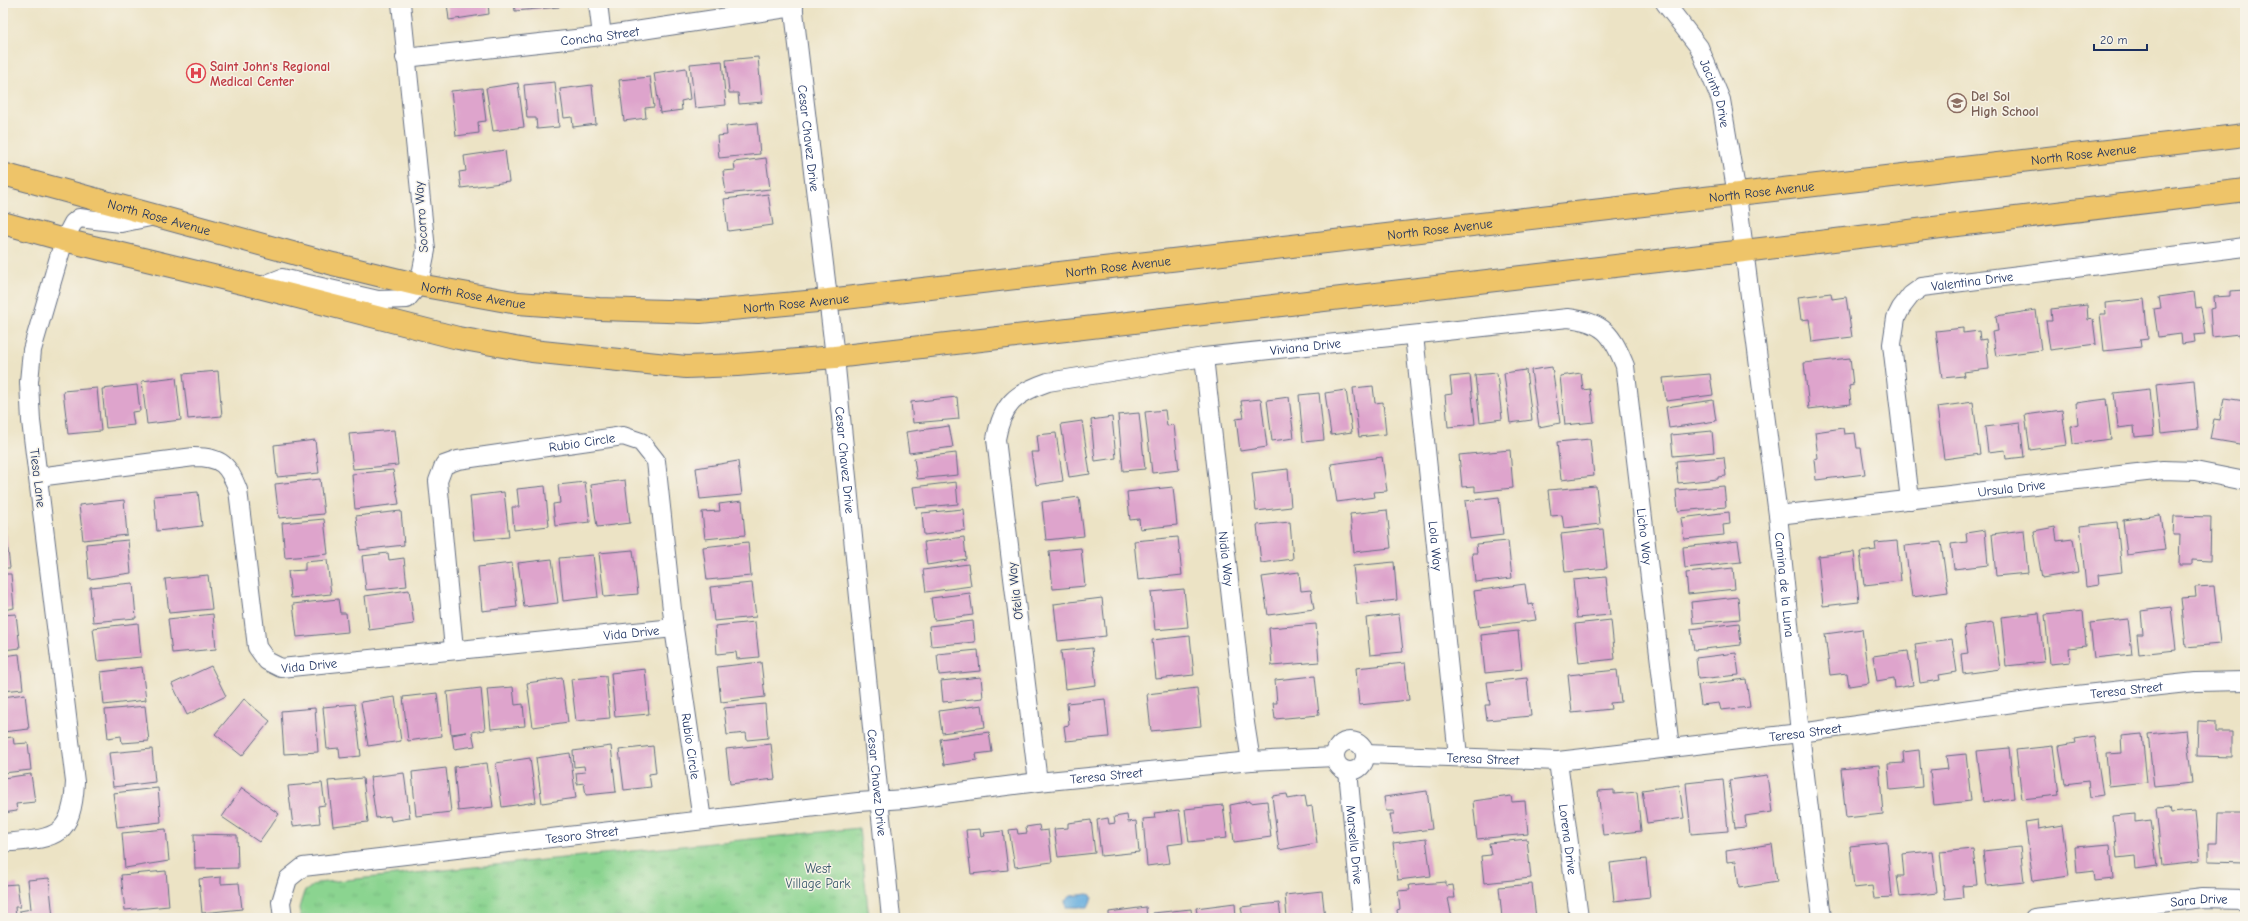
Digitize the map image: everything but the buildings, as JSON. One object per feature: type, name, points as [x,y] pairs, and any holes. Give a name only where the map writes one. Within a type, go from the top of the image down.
[{"type":"main road","name":"North Rose Avenue","points":[[3,174],[333,264],[419,285],[518,304],[599,310],[700,312],[828,300],[2245,135]]},
{"type":"main road","points":[[3,223],[64,240],[259,287],[458,338],[539,352],[686,366],[737,365],[835,357],[1744,251],[2245,190]]},
{"type":"street","name":"Socorro Way","points":[[400,3],[426,250],[419,285]]},
{"type":"street","points":[[598,3],[602,36]]},
{"type":"street","name":"Jacinto Drive","points":[[1665,3],[1699,47],[1721,100],[1737,195],[1744,251]]},
{"type":"street","name":"Concha Street","points":[[405,58],[602,36],[794,5]]},
{"type":"street","name":"Cesar Chavez Drive","points":[[794,5],[835,357],[878,800],[891,918]]},
{"type":"street","name":"Tiesa Lane","points":[[3,843],[43,839],[56,833],[69,821],[74,804],[75,782],[31,421],[29,382],[32,350],[64,240],[73,223],[79,218],[121,223],[155,216]]},
{"type":"street","name":"Valentina Drive","points":[[1910,500],[1892,344],[1896,318],[1901,308],[1911,295],[1922,287],[2245,247]]},
{"type":"street","name":"Camina de la Luna","points":[[1744,251],[1778,515],[1800,732],[1822,918]]},
{"type":"street","points":[[259,287],[282,278],[365,298],[395,300],[407,298],[419,285]]},
{"type":"street","name":"Viviana Drive","points":[[1010,403],[1025,390],[1048,382],[1204,357],[1568,318],[1588,321],[1606,330]]},
{"type":"street","name":"Licho Way","points":[[1606,330],[1616,344],[1625,366],[1670,748]]},
{"type":"street","name":"Lola Way","points":[[1414,335],[1458,756]]},
{"type":"street","name":"Nidia Way","points":[[1204,357],[1245,723],[1251,761]]},
{"type":"street","name":"Ofelia Way","points":[[1010,403],[999,424],[996,439],[1038,782]]},
{"type":"street","name":"Rubio Circle","points":[[454,649],[438,481],[444,465],[458,460],[623,436],[641,442],[656,461],[674,628],[702,820]]},
{"type":"street","name":"Vida Drive","points":[[38,477],[194,457],[209,457],[222,462],[231,472],[238,490],[257,647],[267,660],[281,668],[454,649],[674,628]]},
{"type":"street","name":"Ursula Drive","points":[[1778,515],[2163,470],[2195,471],[2245,481]]},
{"type":"street","name":"Teresa Street","points":[[1365,754],[1458,756],[1558,761],[1800,732],[2057,697],[2196,682],[2245,681]]},
{"type":"street","points":[[1348,740],[1359,744],[1365,754],[1364,762],[1358,768],[1348,771],[1338,766],[1335,757],[1337,747],[1348,740]]},
{"type":"street","name":"Teresa Street","points":[[878,800],[906,799],[1038,782],[1251,761],[1335,757]]},
{"type":"street","name":"Lorena Drive","points":[[1558,761],[1579,918]]},
{"type":"street","name":"Marsella Drive","points":[[1348,771],[1362,918]]},
{"type":"street","name":"Tesoro Street","points":[[283,918],[281,902],[288,879],[303,867],[878,800]]},
{"type":"street","name":"Sara Drive","points":[[2034,918],[2203,898],[2245,899]]},
{"type":"green space","name":"West Village Park","points":[[859,828],[869,918],[301,918],[299,908],[304,892],[317,883]]},
{"type":"water","points":[[1091,895],[1092,898],[1088,907],[1066,907],[1065,901],[1071,896]]},
{"type":"place","name":"Saint John's Regional Medical Center","points":[[196,73]]},
{"type":"place","name":"Del Sol High School","points":[[1957,103]]}]
